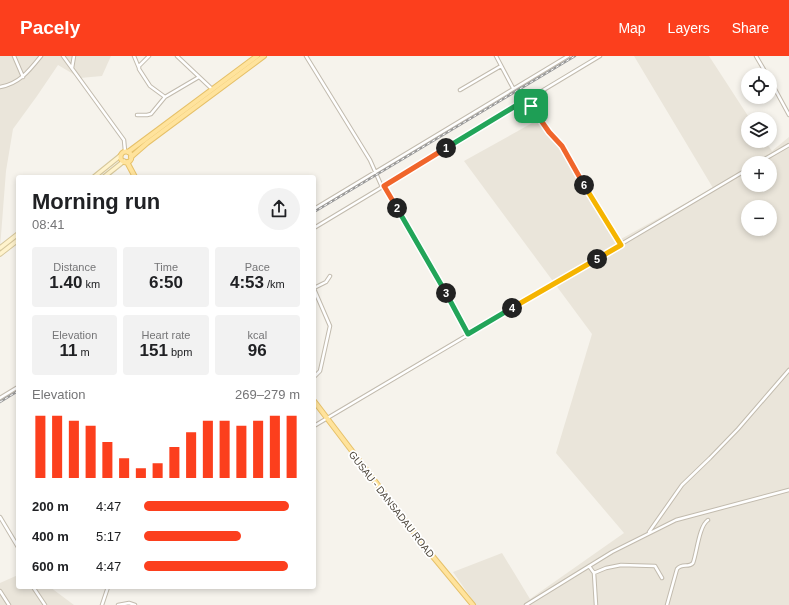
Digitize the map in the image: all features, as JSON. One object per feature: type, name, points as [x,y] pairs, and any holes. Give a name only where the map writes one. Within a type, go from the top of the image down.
[{"type":"main road","points":[[96,175],[120,156],[257,56]]},
{"type":"main road","points":[[107,175],[147,143],[264,56]]},
{"type":"main road","points":[[127,151],[131,157]]},
{"type":"main road","points":[[120,156],[134,175]]},
{"type":"main road","points":[[0,254],[16,236]]},
{"type":"main road","points":[[0,248],[16,241]]},
{"type":"main road","name":"GUSAU - DANSADAU ROAD","points":[[316,403],[425,547],[473,605]]},
{"type":"street","points":[[14,56],[23,77]]},
{"type":"street","points":[[0,87],[8,86],[23,77],[40,56]]},
{"type":"street","points":[[63,56],[124,140],[127,151]]},
{"type":"street","points":[[72,68],[74,56]]},
{"type":"street","points":[[134,56],[139,69],[150,86],[165,97]]},
{"type":"street","points":[[139,69],[149,56]]},
{"type":"street","points":[[177,56],[212,90]]},
{"type":"street","points":[[306,56],[370,160],[374,172],[441,284],[468,334]]},
{"type":"street","points":[[496,56],[514,88]]},
{"type":"street","points":[[316,208],[568,56]]},
{"type":"street","points":[[316,227],[600,56]]},
{"type":"street","points":[[756,56],[763,68]]},
{"type":"street","points":[[460,90],[501,66]]},
{"type":"street","points":[[137,115],[151,114],[165,97],[199,77]]},
{"type":"street","points":[[777,93],[789,115]]},
{"type":"street","points":[[522,102],[533,108],[549,132],[562,146],[621,245]]},
{"type":"street","points":[[770,156],[789,145]]},
{"type":"street","points":[[316,425],[741,173]]},
{"type":"street","points":[[316,288],[326,282],[330,276]]},
{"type":"street","points":[[316,294],[330,326],[320,371],[316,376]]},
{"type":"street","points":[[648,533],[682,485],[732,435],[789,370]]},
{"type":"street","points":[[0,398],[16,388]]},
{"type":"street","points":[[526,605],[589,566],[648,533],[692,514],[789,490]]},
{"type":"street","points":[[0,517],[16,544]]},
{"type":"street","points":[[667,605],[677,569],[680,566],[690,566],[694,563],[702,531],[705,522],[708,520]]},
{"type":"street","points":[[594,573],[611,566],[642,564],[655,566],[662,578]]},
{"type":"street","points":[[589,566],[594,573],[596,605]]},
{"type":"street","points":[[34,589],[45,605]]},
{"type":"street","points":[[102,605],[107,589]]},
{"type":"street","points":[[0,591],[9,605]]},
{"type":"street","points":[[118,605],[132,603],[135,605]]},
{"type":"shaded area","points":[[0,56],[111,56],[102,76],[80,78],[58,65],[13,129],[6,171],[0,248]]},
{"type":"shaded area","points":[[634,56],[709,56],[745,112],[741,112],[741,148],[770,148],[772,151],[789,137],[789,605],[476,605],[453,572],[502,553],[530,599],[624,533],[556,453],[592,334],[464,161],[543,117],[621,239],[713,188]]},
{"type":"shaded area","points":[[16,576],[16,589],[53,589],[74,605],[0,605],[0,583]]},
{"type":"railway","points":[[316,211],[575,56]]},
{"type":"railway","points":[[0,402],[16,392]]},
{"type":"route","points":[[522,102],[531,106],[549,132],[562,146],[621,245],[468,334],[384,186],[522,102]]}]
